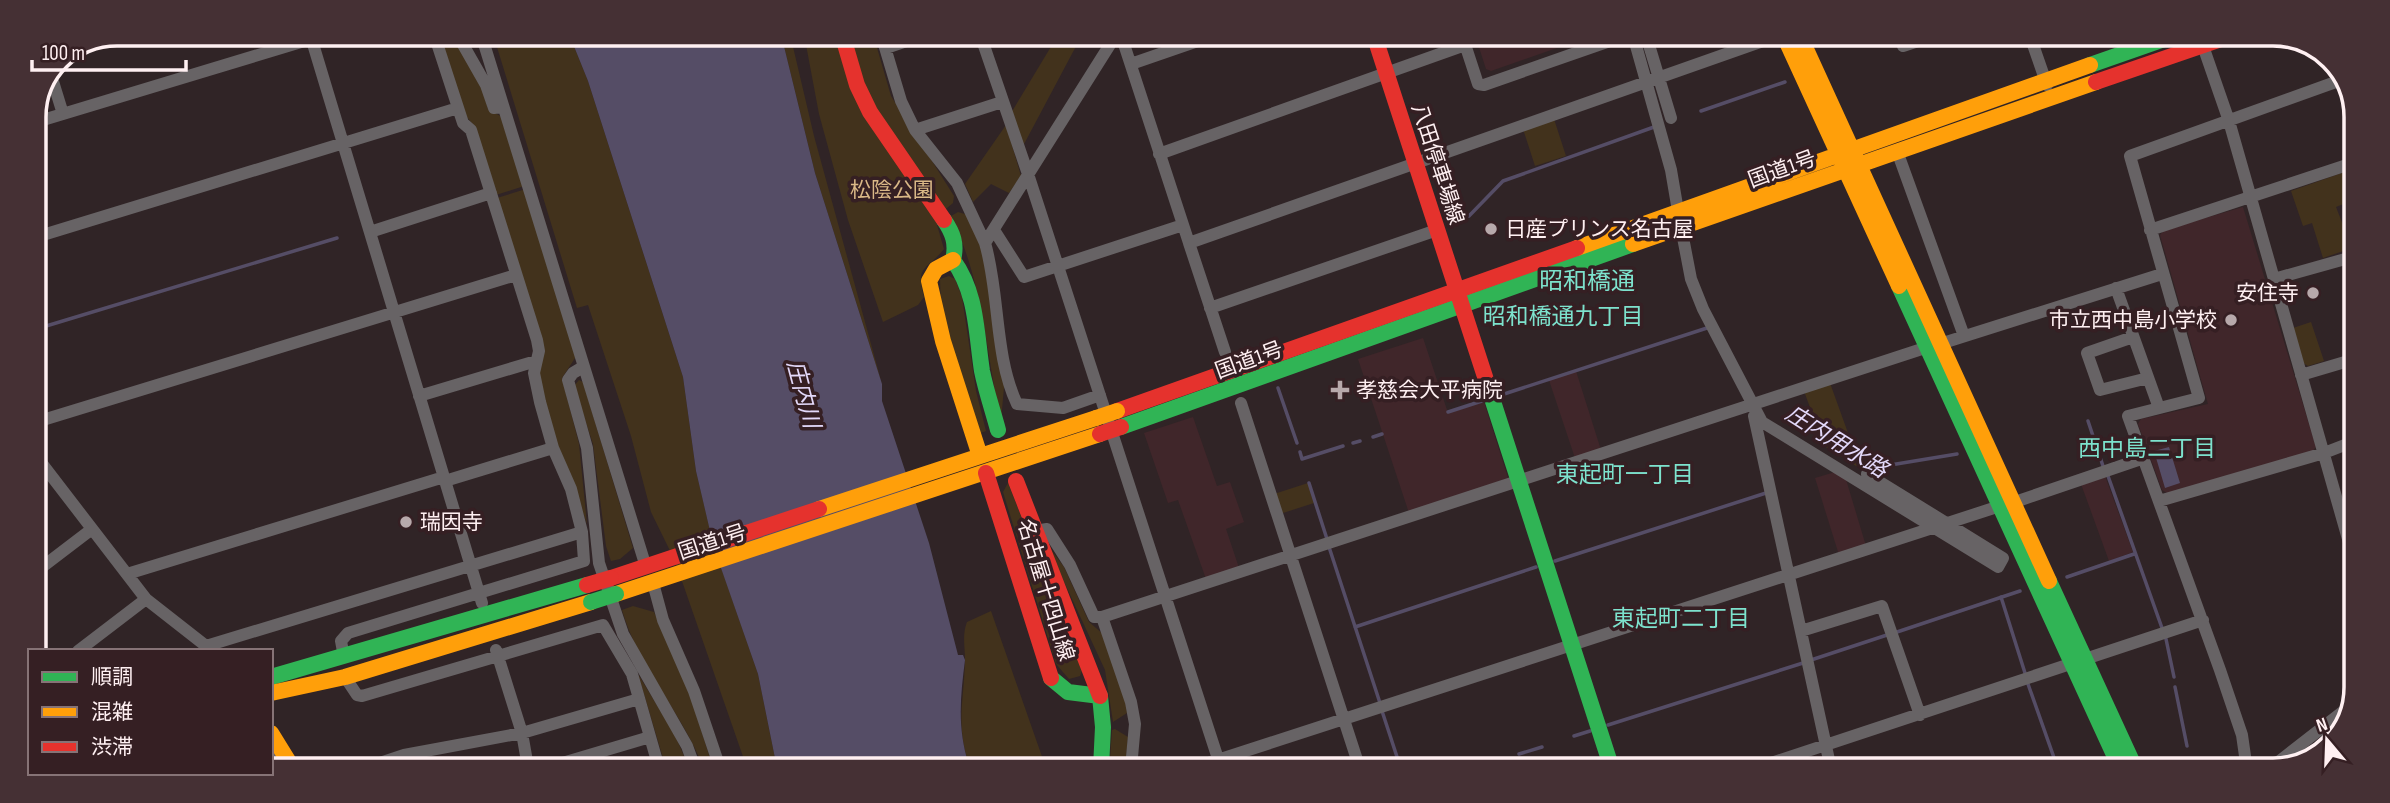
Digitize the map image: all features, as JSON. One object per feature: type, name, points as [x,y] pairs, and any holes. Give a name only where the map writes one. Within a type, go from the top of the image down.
[{"type":"main road","points":[[846,46],[857,85],[870,112],[951,230],[956,248],[953,260],[965,278],[972,299],[983,375],[998,430]]},
{"type":"main road","name":"八田停車場線","points":[[1378,46],[1608,758]]},
{"type":"main road","points":[[1788,46],[1848,159],[1935,345],[2079,662],[2117,758]]},
{"type":"main road","points":[[1804,46],[1848,159]]},
{"type":"main road","name":"国道1号","points":[[273,676],[654,565],[973,459],[1119,419],[1848,159],[2046,80],[2144,46]]},
{"type":"main road","name":"国道1号","points":[[1848,159],[1897,151],[2203,46]]},
{"type":"main road","points":[[953,260],[936,269],[929,281],[973,459]]},
{"type":"main road","name":"国道1号","points":[[273,692],[345,677],[660,581],[979,475],[1098,426]]},
{"type":"main road","name":"名古屋十四山線","points":[[979,475],[1026,591],[1052,681],[1062,692],[1078,696],[1100,696]]},
{"type":"main road","points":[[1016,481],[1034,531],[1080,635],[1100,696],[1103,727],[1101,758]]},
{"type":"main road","points":[[2079,662],[2130,758]]},
{"type":"main road","points":[[273,736],[287,758]]},
{"type":"street","points":[[46,120],[278,46]]},
{"type":"street","points":[[313,46],[480,598]]},
{"type":"street","points":[[344,657],[341,641],[348,632],[480,598],[584,561],[582,532],[571,489],[553,448],[534,373],[539,351],[537,340],[471,130],[463,123],[438,46]]},
{"type":"street","points":[[464,46],[486,85],[494,108],[503,107]]},
{"type":"street","points":[[485,46],[583,367],[654,565]]},
{"type":"street","points":[[892,46],[886,48],[901,101],[915,130],[957,183],[985,243],[992,267],[994,299],[1005,358],[1017,404],[1063,408],[1100,395]]},
{"type":"street","points":[[984,46],[1218,758]]},
{"type":"street","points":[[985,243],[1112,46]]},
{"type":"street","points":[[1124,46],[1225,352]]},
{"type":"street","points":[[1131,64],[1183,46]]},
{"type":"street","points":[[1159,154],[1387,73],[1449,46]]},
{"type":"street","points":[[1465,46],[1478,84],[1484,85],[1596,46]]},
{"type":"street","points":[[1638,46],[1671,118]]},
{"type":"street","points":[[1648,46],[1691,279],[1703,309],[1756,403],[1762,422],[1939,526]]},
{"type":"street","points":[[1189,243],[1747,46]]},
{"type":"street","points":[[2034,46],[2052,98]]},
{"type":"street","points":[[2203,46],[2229,121],[2344,519]]},
{"type":"street","points":[[2245,758],[2242,735],[2203,620],[2128,416],[2199,398],[2130,156],[2336,82]]},
{"type":"street","points":[[54,84],[63,114]]},
{"type":"street","points":[[915,130],[1002,102]]},
{"type":"street","points":[[46,234],[458,108]]},
{"type":"street","points":[[1897,151],[1964,336]]},
{"type":"street","points":[[2150,230],[2344,166]]},
{"type":"street","points":[[370,232],[491,193]]},
{"type":"street","points":[[994,230],[1024,277],[1183,225]]},
{"type":"street","points":[[1210,309],[1437,230]]},
{"type":"street","points":[[2274,279],[2344,259]]},
{"type":"street","points":[[1034,531],[1047,529],[1070,565],[1094,617],[1102,617],[1935,345],[2162,274]]},
{"type":"street","points":[[46,419],[516,275]]},
{"type":"street","points":[[2116,288],[2159,408]]},
{"type":"street","points":[[2133,337],[2087,353],[2100,390],[2148,378]]},
{"type":"street","points":[[419,396],[536,361]]},
{"type":"street","points":[[2301,375],[2344,362]]},
{"type":"street","points":[[583,367],[568,380],[587,448],[599,563],[623,634],[688,746],[692,758]]},
{"type":"street","points":[[1241,402],[1357,758]]},
{"type":"street","points":[[1756,403],[1789,576],[1829,758]]},
{"type":"street","points":[[2159,500],[2344,445]]},
{"type":"street","points":[[127,574],[553,448]]},
{"type":"street","points":[[1237,758],[1345,719],[2144,458]]},
{"type":"street","points":[[46,469],[146,599],[208,648],[582,532]]},
{"type":"street","points":[[1867,474],[1939,526]]},
{"type":"street","points":[[46,564],[92,529]]},
{"type":"street","points":[[660,581],[663,620],[694,691],[717,758]]},
{"type":"street","points":[[81,649],[146,599]]},
{"type":"street","points":[[1801,631],[1882,606],[1920,715]]},
{"type":"street","points":[[1102,617],[1131,702],[1135,724],[1132,758]]},
{"type":"street","points":[[1786,758],[2203,620]]},
{"type":"street","points":[[345,677],[357,695],[362,695],[496,652],[603,625],[632,674],[656,758]]},
{"type":"street","points":[[496,652],[522,733],[526,758]]},
{"type":"street","points":[[395,758],[522,733],[639,699]]},
{"type":"street","points":[[2284,757],[2339,715]]},
{"type":"street","points":[[579,758],[650,737]]},
{"type":"shaded area","points":[[1479,46],[1563,46],[1491,71],[1486,69]]},
{"type":"shaded area","name":"市立西中島小学校","points":[[2243,207],[2316,447],[2311,453],[2169,494],[2162,490],[2138,424],[2141,419],[2208,404],[2160,235],[2164,230]]},
{"type":"shaded area","points":[[1423,338],[1448,413],[1484,402],[1508,478],[1409,513],[1358,359]]},
{"type":"shaded area","points":[[1576,371],[1601,450],[1575,458],[1549,380]]},
{"type":"shaded area","points":[[1193,417],[1217,486],[1230,482],[1244,522],[1226,529],[1239,568],[1206,579],[1178,500],[1168,503],[1144,433]]},
{"type":"shaded area","points":[[1835,472],[1845,476],[1866,546],[1839,555],[1815,478]]},
{"type":"shaded area","points":[[2105,476],[2133,552],[2109,561],[2081,484]]},
{"type":"green space","points":[[443,46],[459,46],[482,86],[488,109],[502,117],[524,186],[496,195],[475,127],[466,116]]},
{"type":"green space","points":[[497,46],[574,46],[588,81],[683,377],[696,471],[714,547],[758,674],[775,758],[744,758],[675,561],[651,512],[631,436],[588,305],[577,308]]},
{"type":"green space","points":[[784,46],[793,46],[814,136],[882,384],[815,173]]},
{"type":"green space","name":"松陰公園","points":[[806,46],[876,46],[891,96],[954,196],[953,203],[935,218],[944,249],[922,273],[924,297],[918,305],[883,322],[848,220],[819,114]]},
{"type":"green space","points":[[1051,46],[1076,46],[1023,146],[1011,113]]},
{"type":"green space","points":[[1554,119],[1566,156],[1535,166],[1523,129]]},
{"type":"green space","name":"松陰公園","points":[[1006,125],[1021,176],[1009,193],[991,184],[973,202],[965,184]]},
{"type":"green space","points":[[2344,172],[2344,204],[2336,207],[2344,228],[2344,251],[2323,258],[2312,223],[2303,226],[2291,191]]},
{"type":"green space","points":[[526,189],[577,355],[562,378],[579,444],[587,524],[547,417],[539,374],[541,355],[497,198]]},
{"type":"green space","points":[[958,212],[968,215],[979,233],[1005,376],[1001,421],[977,292],[951,216]]},
{"type":"green space","points":[[949,276],[955,279],[962,297],[976,391],[986,431],[978,434],[941,310],[940,279]]},
{"type":"green space","points":[[2311,322],[2324,361],[2308,366],[2303,363],[2293,328]]},
{"type":"green space","points":[[579,380],[583,382],[633,548],[620,559],[611,561],[606,546],[593,444],[574,386]]},
{"type":"green space","points":[[1830,383],[1861,469],[1824,446],[1804,391]]},
{"type":"green space","points":[[1008,483],[1053,598],[1081,652],[1083,667],[1080,676],[1069,679],[1056,664],[1003,492]]},
{"type":"green space","points":[[1308,483],[1314,503],[1280,514],[1274,494]]},
{"type":"green space","points":[[1046,543],[1064,567],[1089,622],[1103,634],[1126,703],[1127,713],[1113,722],[1105,670]]},
{"type":"green space","points":[[633,606],[654,612],[689,692],[710,758],[699,758],[638,650],[622,610]]},
{"type":"green space","points":[[991,611],[1042,758],[967,758],[962,714],[967,622]]},
{"type":"green space","points":[[638,674],[675,735],[685,758],[663,758]]},
{"type":"green space","points":[[1115,729],[1128,737],[1126,758],[1110,758],[1112,730]]},
{"type":"water","name":"庄内川","points":[[574,46],[784,46],[815,173],[882,384],[882,401],[929,543],[958,655],[963,655],[965,660],[961,715],[967,758],[775,758],[758,674],[714,548],[696,471],[683,377],[588,81]]},
{"type":"water","points":[[2169,447],[2180,483],[2165,488],[2154,451]]},
{"type":"waterway","points":[[1701,111],[1785,82]]},
{"type":"waterway","points":[[1469,216],[1503,181],[1654,127]]},
{"type":"waterway","points":[[46,326],[337,238]]},
{"type":"waterway","points":[[1501,395],[1707,328]]},
{"type":"waterway","points":[[1278,388],[1297,443]]},
{"type":"waterway","points":[[1448,412],[1482,401]]},
{"type":"waterway","points":[[2088,421],[2104,469]]},
{"type":"waterway","points":[[1373,437],[1382,434]]},
{"type":"waterway","points":[[1353,443],[1360,441]]},
{"type":"waterway","points":[[1300,452],[1302,459],[1343,446]]},
{"type":"waterway","name":"庄内用水路","points":[[1866,469],[1957,454]]},
{"type":"waterway","points":[[2108,476],[2162,628]]},
{"type":"waterway","points":[[1309,483],[1327,539]]},
{"type":"waterway","points":[[1555,561],[1766,493]]},
{"type":"waterway","points":[[1329,547],[1380,703]]},
{"type":"waterway","points":[[2067,577],[2134,554]]},
{"type":"waterway","points":[[1355,627],[1536,567]]},
{"type":"waterway","points":[[1897,632],[2020,591]]},
{"type":"waterway","points":[[2001,597],[2025,673]]},
{"type":"waterway","points":[[1811,660],[1887,635]]},
{"type":"waterway","points":[[2166,639],[2174,677]]},
{"type":"waterway","points":[[1608,725],[1803,663]]},
{"type":"waterway","points":[[2028,684],[2054,758]]},
{"type":"waterway","points":[[2175,687],[2187,746]]},
{"type":"waterway","points":[[1382,711],[1397,758]]},
{"type":"waterway","points":[[1574,736],[1590,731]]},
{"type":"waterway","points":[[1519,754],[1542,747]]},
{"type":"traffic: fast","points":[[2090,65],[2144,46]]},
{"type":"traffic: fast","points":[[944,220],[953,239],[953,260],[971,299],[982,371],[998,430]]},
{"type":"traffic: fast","points":[[1121,427],[1633,244]]},
{"type":"traffic: fast","points":[[1899,286],[2115,758]]},
{"type":"traffic: fast","points":[[1488,386],[1608,758]]},
{"type":"traffic: fast","points":[[2049,581],[2130,758]]},
{"type":"traffic: fast","points":[[273,676],[587,585]]},
{"type":"traffic: fast","points":[[591,602],[616,594]]},
{"type":"traffic: fast","points":[[1051,678],[1068,692],[1100,696],[1103,727],[1101,758]]},
{"type":"traffic: slow","points":[[1789,46],[1899,286]]},
{"type":"traffic: slow","points":[[1805,46],[2049,581]]},
{"type":"traffic: slow","points":[[1577,248],[2090,65]]},
{"type":"traffic: slow","points":[[1633,244],[2096,82]]},
{"type":"traffic: slow","points":[[953,260],[936,269],[929,281],[943,341],[980,456]]},
{"type":"traffic: slow","points":[[1096,418],[1117,411]]},
{"type":"traffic: slow","points":[[819,509],[1096,418]]},
{"type":"traffic: slow","points":[[616,594],[1100,434]]},
{"type":"traffic: slow","points":[[273,693],[345,677],[591,602]]},
{"type":"traffic: slow","points":[[273,736],[286,758]]},
{"type":"traffic: jam","points":[[846,46],[857,85],[870,112],[944,220]]},
{"type":"traffic: jam","points":[[1378,46],[1488,386]]},
{"type":"traffic: jam","points":[[2096,82],[2201,46]]},
{"type":"traffic: jam","points":[[1117,411],[1577,248]]},
{"type":"traffic: jam","points":[[1100,434],[1121,427]]},
{"type":"traffic: jam","points":[[986,473],[1051,678]]},
{"type":"traffic: jam","points":[[1016,481],[1100,696]]},
{"type":"traffic: jam","points":[[611,578],[819,509]]},
{"type":"traffic: jam","points":[[587,585],[611,578]]},
{"type":"place","name":"日産プリンス名古屋","points":[[1491,229]]},
{"type":"place","name":"安住寺","points":[[2313,293]]},
{"type":"place","name":"市立西中島小学校","points":[[2231,320]]},
{"type":"place","name":"孝慈会大平病院","points":[[1340,390]]},
{"type":"place","name":"瑞因寺","points":[[406,522]]},
{"type":"district","name":"昭和橋通","points":[[1587,281]]},
{"type":"district","name":"昭和橋通九丁目","points":[[1563,316]]},
{"type":"district","name":"西中島二丁目","points":[[2147,448]]},
{"type":"district","name":"東起町一丁目","points":[[1625,474]]},
{"type":"district","name":"東起町二丁目","points":[[1681,618]]}]
